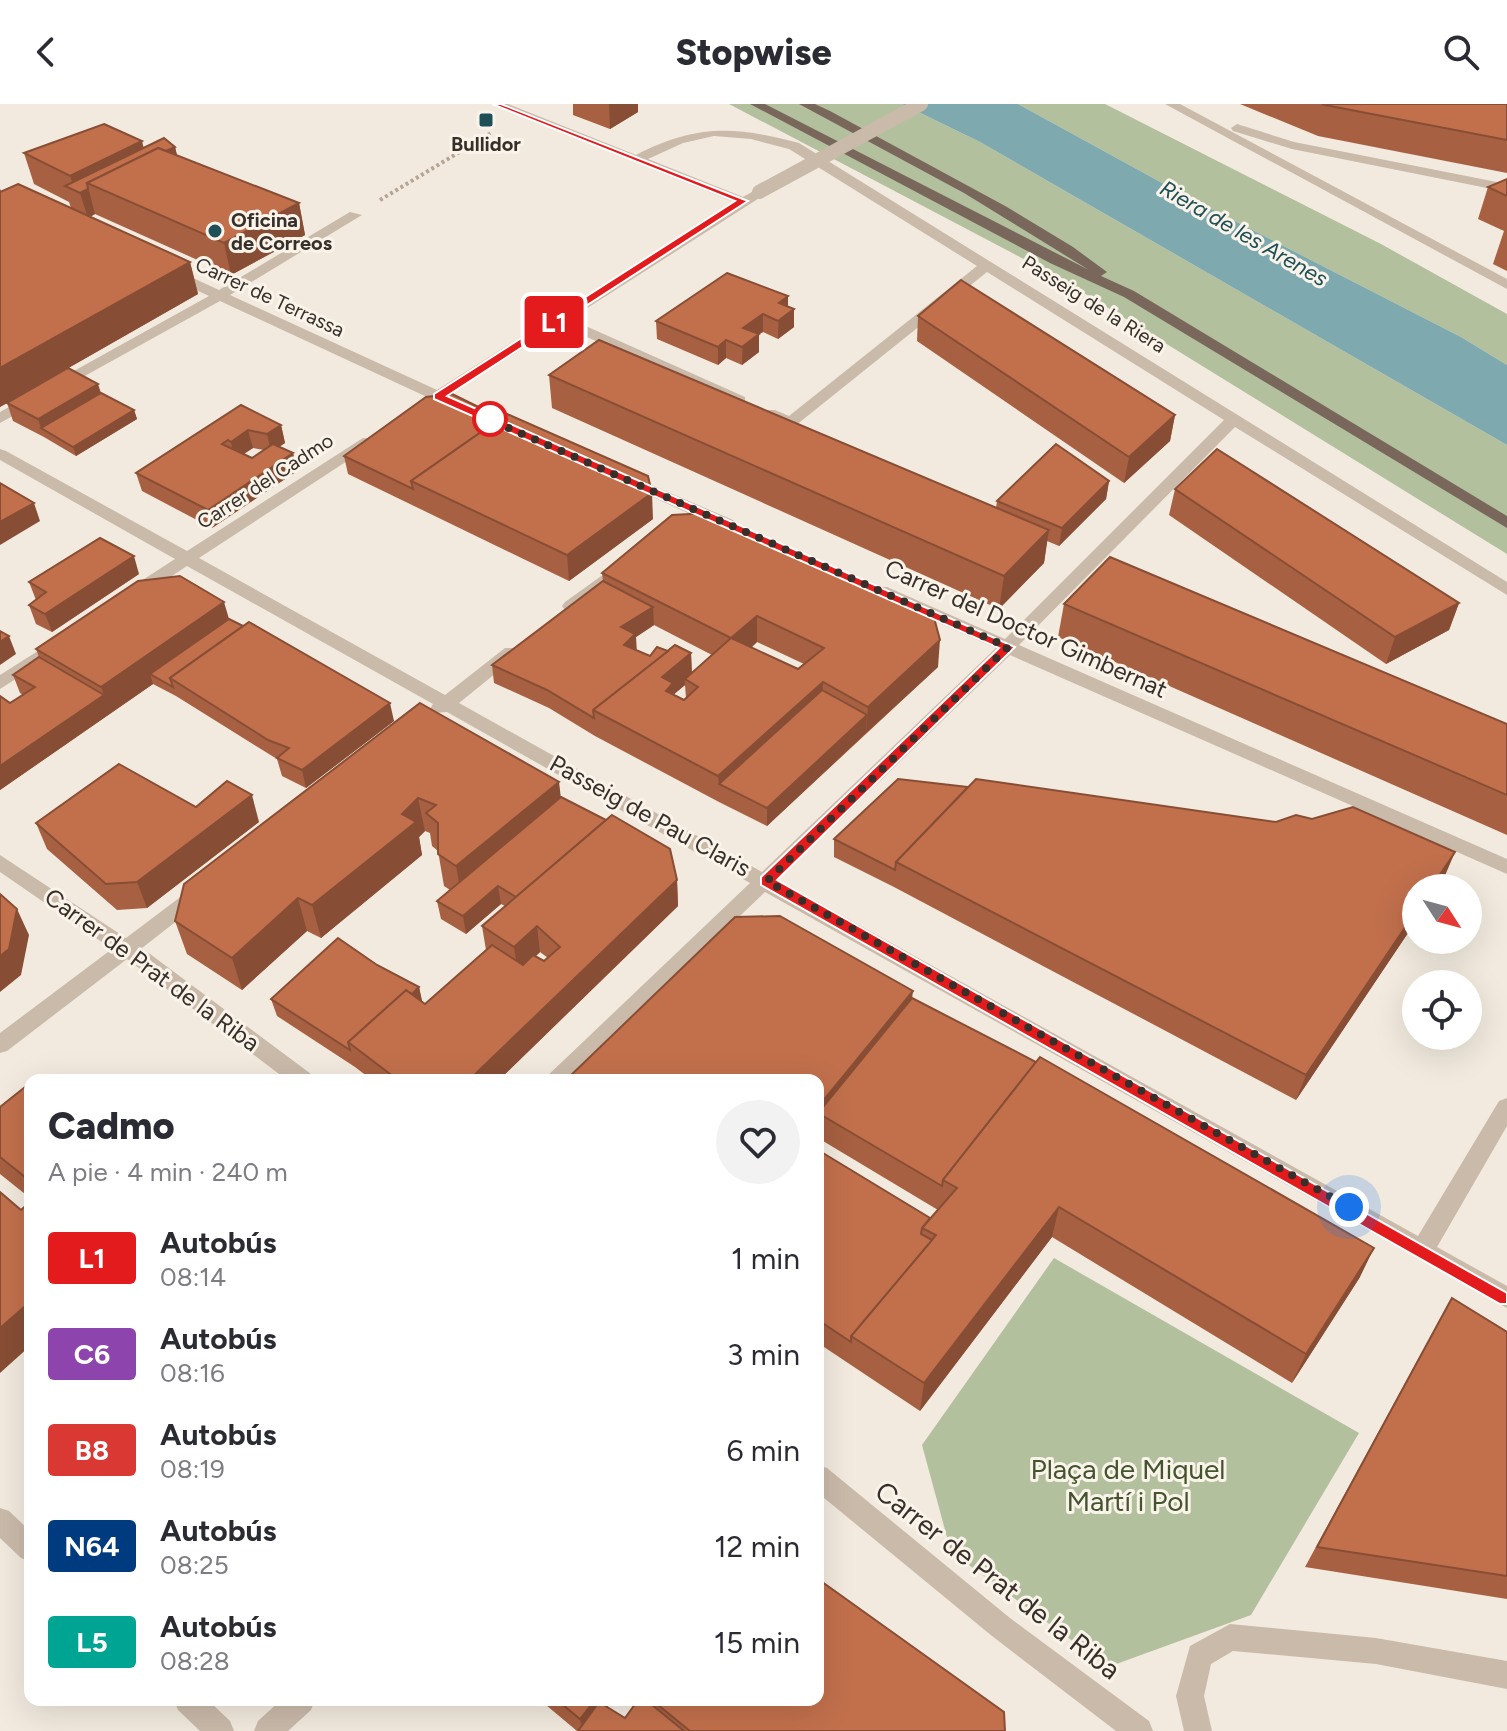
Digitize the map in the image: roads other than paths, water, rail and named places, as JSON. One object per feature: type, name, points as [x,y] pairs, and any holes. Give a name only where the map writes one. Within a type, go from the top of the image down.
[{"type":"main road","points":[[756,104],[1055,260],[1129,294]]},
{"type":"main road","points":[[805,104],[1020,219],[1074,252],[1129,294],[1507,523]]},
{"type":"street","points":[[497,104],[742,201]]},
{"type":"street","points":[[412,413],[742,201],[921,104]]},
{"type":"street","points":[[1171,104],[1292,145],[1507,188]]},
{"type":"street","points":[[1195,114],[1507,285]]},
{"type":"street","name":"Passeig de la Riera","points":[[638,159],[667,143],[700,133],[748,133],[794,146],[1507,590]]},
{"type":"street","points":[[1322,185],[1305,169],[1310,159],[1334,153]]},
{"type":"street","points":[[0,418],[219,296],[355,215]]},
{"type":"street","points":[[559,319],[790,423],[988,264]]},
{"type":"street","name":"Carrer de Terrassa","points":[[163,270],[438,396]]},
{"type":"street","points":[[438,396],[478,414]]},
{"type":"street","points":[[560,1074],[767,881],[1008,647],[1235,418]]},
{"type":"street","name":"Carrer del Cadmo","points":[[112,608],[387,429]]},
{"type":"street","name":"Passeig de Pau Claris","points":[[0,454],[1507,1298]]},
{"type":"street","points":[[611,473],[688,514],[737,528]]},
{"type":"street","points":[[558,616],[645,548]]},
{"type":"street","name":"Carrer del Doctor Gimbernat","points":[[866,585],[1507,867]]},
{"type":"street","points":[[0,683],[75,633]]},
{"type":"street","points":[[422,721],[521,645]]},
{"type":"street","name":"Carrer de Prat de la Riba","points":[[0,862],[150,964],[295,1074]]},
{"type":"street","points":[[0,1045],[215,881]]},
{"type":"street","points":[[1423,1249],[1507,1107]]},
{"type":"street","name":"Carrer de Prat de la Riba","points":[[824,1482],[1001,1627],[1139,1731]]},
{"type":"street","points":[[0,1520],[24,1543]]},
{"type":"street","points":[[1198,1731],[1190,1696],[1200,1656],[1230,1637],[1376,1651],[1507,1675]]},
{"type":"street","points":[[194,1706],[220,1731]]},
{"type":"street","points":[[268,1731],[295,1706]]},
{"type":"water","name":"Riera de les Arenes","points":[[902,104],[1018,104],[1184,195],[1461,337],[1507,365],[1507,445],[980,142]]},
{"type":"place","name":"Bullidor","points":[[486,120]]},
{"type":"place","name":"Oficina de Correos","points":[[215,231]]},
{"type":"park label","name":"Plaça de Miquel Martí i Pol","points":[[1128,1485]]}]
